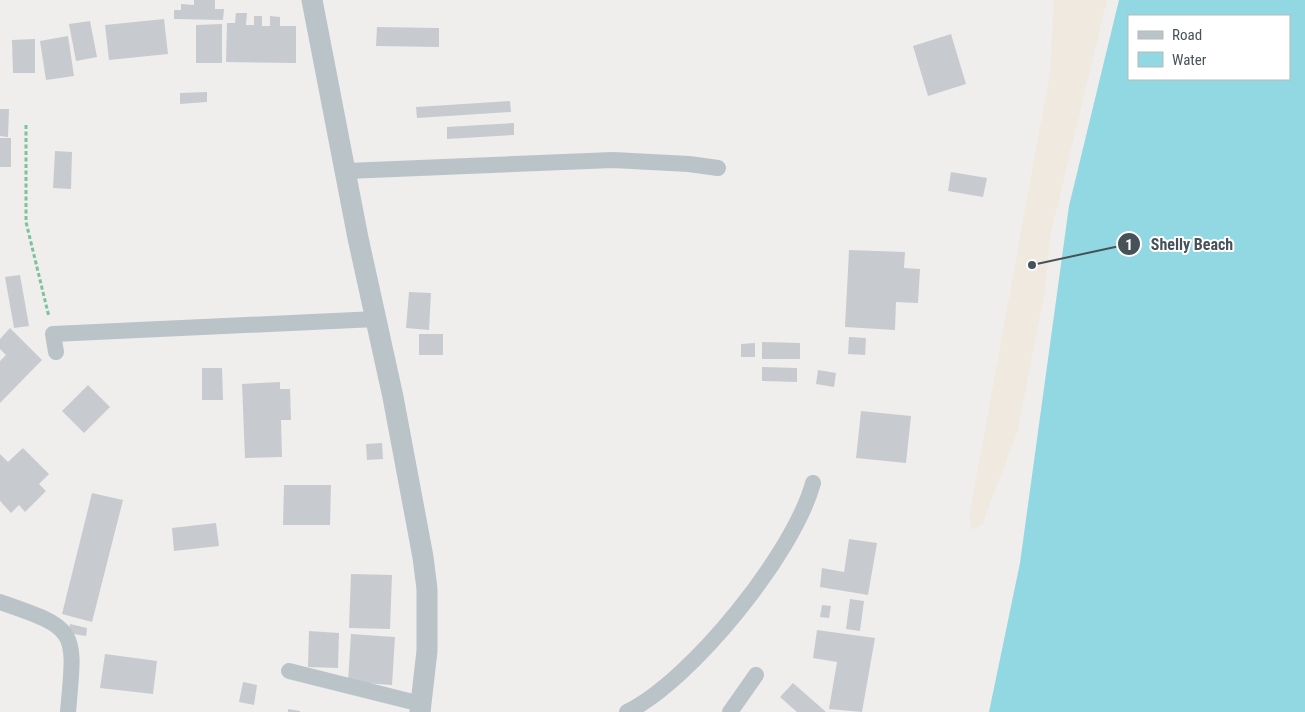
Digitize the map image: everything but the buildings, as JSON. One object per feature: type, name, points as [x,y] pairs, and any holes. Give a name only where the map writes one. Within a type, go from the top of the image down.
[{"type":"street","points":[[289,671],[421,708],[427,651],[426,589],[423,557],[393,397],[336,128],[312,0]]},
{"type":"street","points":[[346,171],[613,160],[689,164],[718,168]]},
{"type":"street","points":[[56,352],[53,334],[376,319]]},
{"type":"street","points":[[627,712],[646,703],[688,667],[742,604],[793,530],[808,500],[813,483]]},
{"type":"street","points":[[0,602],[48,619],[66,634],[72,653],[68,712]]},
{"type":"street","points":[[730,712],[756,675]]},
{"type":"path","points":[[26,125],[26,222],[53,334]]},
{"type":"sand","points":[[1054,0],[1107,0],[1050,237],[1045,292],[1017,433],[982,525],[972,530],[969,518],[1050,72]]},
{"type":"water","points":[[1119,0],[1305,0],[1305,712],[989,712],[1020,563],[1069,206]]},
{"type":"place","name":"Shelly Beach","points":[[1032,265]]}]
